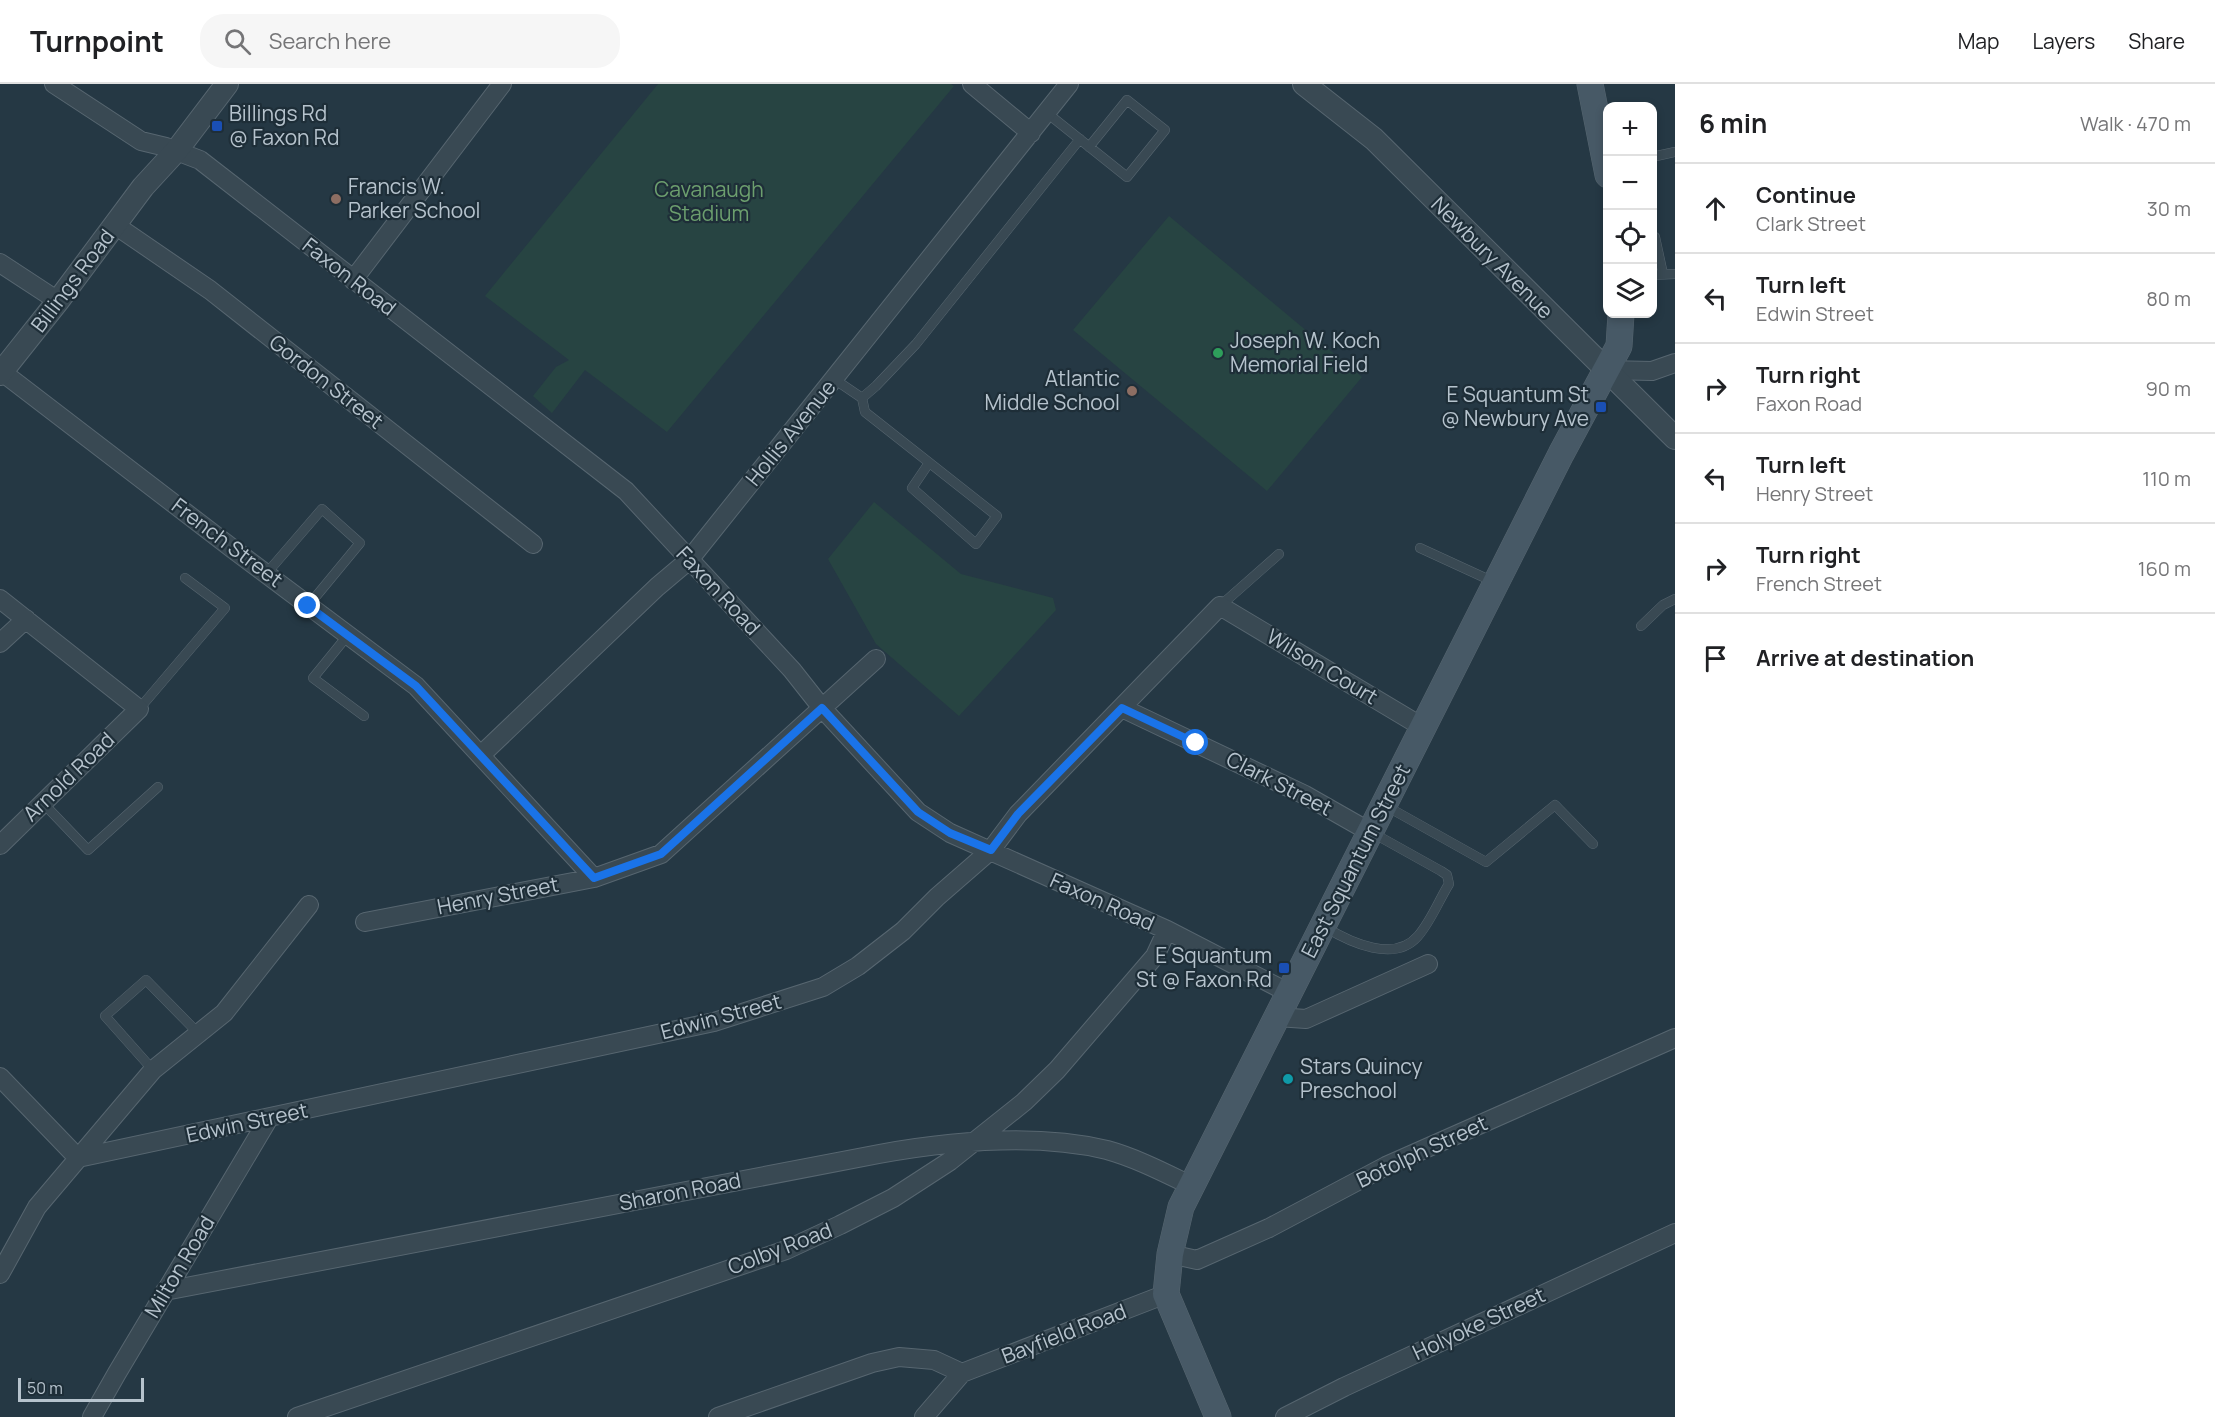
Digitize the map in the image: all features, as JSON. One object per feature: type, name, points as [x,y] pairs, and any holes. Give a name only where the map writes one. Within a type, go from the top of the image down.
[{"type":"main road","points":[[1590,84],[1604,156]]},
{"type":"main road","name":"East Squantum Street","points":[[1218,1417],[1166,1294],[1170,1254],[1181,1207],[1618,346],[1621,318]]},
{"type":"street","name":"Faxon Road","points":[[54,84],[141,141],[172,148],[200,160],[626,491],[792,670],[822,708],[918,812],[950,833],[1167,930],[1289,993]]},
{"type":"street","name":"Billings Road","points":[[172,148],[209,84]]},
{"type":"street","name":"Billings Road","points":[[1,373],[58,301],[172,148],[227,84]]},
{"type":"street","points":[[353,280],[502,84]]},
{"type":"street","points":[[972,84],[1031,133]]},
{"type":"street","name":"Hollis Avenue","points":[[482,755],[657,587],[689,560],[1070,84]]},
{"type":"street","name":"Newbury Avenue","points":[[1304,84],[1374,139],[1675,438]]},
{"type":"street","name":"Gordon Street","points":[[115,225],[210,290],[532,544]]},
{"type":"street","points":[[0,263],[58,301]]},
{"type":"street","points":[[1606,370],[1652,371],[1675,363]]},
{"type":"street","name":"French Street","points":[[1,373],[416,686],[594,878]]},
{"type":"street","points":[[0,599],[139,710]]},
{"type":"street","name":"Edwin Street","points":[[78,1158],[714,1022],[823,987],[858,966],[903,931],[937,897],[991,850],[1018,814],[1220,606]]},
{"type":"street","name":"Wilson Court","points":[[1220,606],[1424,728]]},
{"type":"street","points":[[0,643],[26,619]]},
{"type":"street","name":"Henry Street","points":[[365,922],[594,878],[661,854],[876,659]]},
{"type":"street","name":"Clark Street","points":[[1122,708],[1305,795],[1371,832]]},
{"type":"street","name":"Arnold Road","points":[[0,845],[139,710]]},
{"type":"street","points":[[0,1274],[37,1207],[78,1158],[153,1070],[224,1013],[309,905]]},
{"type":"street","name":"Colby Road","points":[[297,1417],[786,1250],[893,1198],[950,1161],[1024,1102],[1057,1070],[1155,956],[1167,930]]},
{"type":"street","points":[[1277,1017],[1306,1019],[1428,964]]},
{"type":"street","name":"Botolph Street","points":[[1170,1254],[1197,1260],[1269,1228],[1386,1166],[1675,1038]]},
{"type":"street","points":[[0,1077],[78,1158]]},
{"type":"street","name":"Milton Road","points":[[92,1417],[269,1118]]},
{"type":"street","name":"Sharon Road","points":[[165,1291],[879,1154],[973,1142],[1056,1142],[1110,1151],[1192,1186]]},
{"type":"street","name":"Holyoke Street","points":[[1285,1417],[1344,1387],[1675,1233]]},
{"type":"street","name":"Bayfield Road","points":[[962,1373],[1166,1294]]},
{"type":"street","points":[[718,1417],[872,1363],[899,1357],[934,1360],[962,1373],[924,1417]]},
{"type":"lane","points":[[1047,113],[1080,139],[1089,147],[1127,177],[1165,130],[1127,100],[1089,147]]},
{"type":"lane","points":[[862,398],[916,344],[1080,139]]},
{"type":"lane","points":[[1657,156],[1675,152]]},
{"type":"lane","points":[[1657,246],[1663,274]]},
{"type":"lane","points":[[1657,275],[1675,274]]},
{"type":"lane","points":[[834,379],[862,398],[865,412],[997,516],[976,544],[912,488],[929,463]]},
{"type":"lane","points":[[267,574],[322,509],[360,543],[308,606]]},
{"type":"lane","points":[[1420,548],[1497,583]]},
{"type":"lane","points":[[1220,606],[1279,554]]},
{"type":"lane","points":[[139,710],[225,608],[185,578]]},
{"type":"lane","points":[[1641,626],[1663,606],[1675,599]]},
{"type":"lane","points":[[348,635],[313,678],[364,716]]},
{"type":"lane","points":[[43,803],[88,850],[158,787]]},
{"type":"lane","points":[[1384,805],[1486,862],[1555,805],[1593,844]]},
{"type":"lane","points":[[1323,926],[1354,942],[1388,949],[1402,949],[1420,934],[1449,884],[1448,875],[1371,832]]},
{"type":"lane","points":[[153,1070],[105,1016],[146,980],[198,1033]]},
{"type":"green space","name":"Cavanaugh Stadium","points":[[658,84],[951,84],[954,86],[667,432],[585,370],[552,413],[533,396],[556,367],[569,360],[485,296]]},
{"type":"green space","name":"Joseph W. Koch Memorial Field","points":[[1169,216],[1362,377],[1267,491],[1073,330]]},
{"type":"green space","points":[[874,502],[961,574],[1053,598],[1056,610],[959,716],[876,644],[828,559]]},
{"type":"place","name":"Billings Rd @ Faxon Rd","points":[[217,126]]},
{"type":"place","name":"Francis W. Parker School","points":[[336,199]]},
{"type":"place","name":"Joseph W. Koch Memorial Field","points":[[1218,353]]},
{"type":"place","name":"Atlantic Middle School","points":[[1132,391]]},
{"type":"place","name":"E Squantum St @ Newbury Ave","points":[[1601,407]]},
{"type":"place","name":"E Squantum St @ Faxon Rd","points":[[1284,968]]},
{"type":"place","name":"Stars Quincy Preschool","points":[[1288,1079]]},
{"type":"route","points":[[308,606],[416,686],[594,878],[661,854],[822,708],[918,812],[950,833],[991,850],[1018,814],[1122,708],[1196,743]]}]
